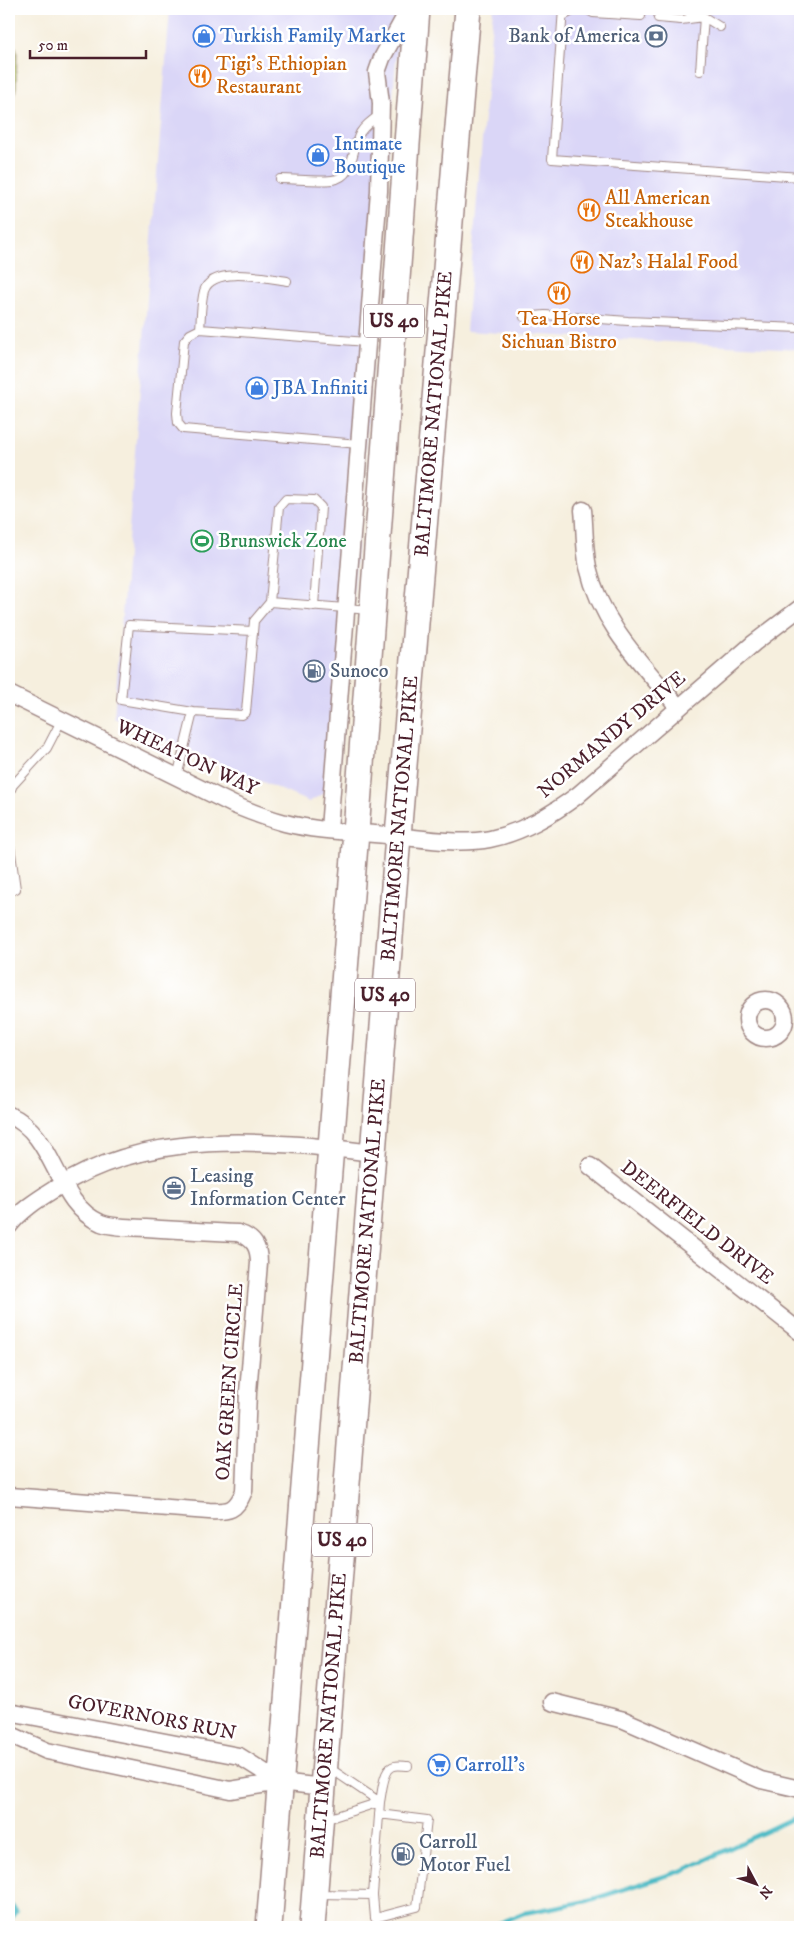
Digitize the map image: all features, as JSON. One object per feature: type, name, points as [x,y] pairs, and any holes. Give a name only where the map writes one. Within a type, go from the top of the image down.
[{"type":"main road","name":"BALTIMORE NATIONAL PIKE","points":[[269,1927],[356,832],[417,9]]},
{"type":"main road","name":"BALTIMORE NATIONAL PIKE","points":[[312,1927],[398,836],[468,9]]},
{"type":"street","points":[[329,829],[379,191],[380,85],[377,72],[382,58],[409,9]]},
{"type":"street","points":[[583,510],[588,565],[604,614],[618,636],[679,708]]},
{"type":"street","name":"NORMANDY DRIVE","points":[[356,832],[461,841],[488,839],[534,824],[556,812],[578,795],[754,644],[800,608]]},
{"type":"street","name":"WHEATON WAY","points":[[9,694],[177,777],[262,816],[287,823],[356,832]]},
{"type":"street","points":[[9,1115],[25,1123],[36,1133],[63,1183]]},
{"type":"street","points":[[9,1226],[35,1201],[63,1183],[107,1161],[137,1152],[170,1146],[239,1143],[331,1148],[373,1153]]},
{"type":"street","name":"DEERFIELD DRIVE","points":[[590,1166],[800,1332]]},
{"type":"street","name":"OAK GREEN CIRCLE","points":[[9,1496],[226,1512],[240,1501],[244,1491],[248,1392],[259,1263],[259,1251],[255,1243],[238,1233],[102,1223],[82,1210],[63,1183]]},
{"type":"street","points":[[552,1702],[624,1720],[761,1780],[800,1789]]},
{"type":"street","name":"GOVERNORS RUN","points":[[9,1712],[239,1756],[280,1782]]},
{"type":"street","name":"GOVERNORS RUN","points":[[9,1734],[47,1751],[230,1790],[324,1776]]},
{"type":"lane","points":[[576,9],[563,12],[552,159],[800,177]]},
{"type":"lane","points":[[586,9],[593,13],[641,16]]},
{"type":"lane","points":[[681,9],[704,17],[720,27]]},
{"type":"lane","points":[[658,18],[681,20],[704,17]]},
{"type":"lane","points":[[700,71],[704,17]]},
{"type":"lane","points":[[280,179],[332,180],[341,177],[348,171],[361,132],[369,122],[380,115]]},
{"type":"lane","points":[[200,329],[204,289],[215,278],[232,274],[287,281]]},
{"type":"lane","points":[[524,317],[545,315],[628,321],[800,328]]},
{"type":"lane","points":[[359,444],[183,429],[178,423],[177,413],[184,341],[190,334],[200,329],[368,342]]},
{"type":"lane","points":[[253,631],[129,625],[121,700],[193,712],[242,715],[246,712],[254,621],[270,602],[278,507],[286,499],[314,500],[321,507],[314,606]]},
{"type":"lane","points":[[270,602],[372,610]]},
{"type":"lane","points":[[177,777],[193,712]]},
{"type":"lane","points":[[9,794],[13,785],[47,748],[61,721]]},
{"type":"lane","points":[[9,839],[16,889],[9,892]]},
{"type":"lane","points":[[379,1814],[427,1820],[417,1906],[375,1918],[373,1895],[379,1814],[380,1802],[390,1768],[394,1766],[408,1766]]},
{"type":"lane","points":[[324,1776],[380,1802]]},
{"type":"lane","points":[[320,1822],[380,1802]]},
{"type":"lane","points":[[314,1894],[373,1895]]},
{"type":"shaded area","points":[[170,9],[400,9],[338,784],[309,802],[114,718]]},
{"type":"shaded area","points":[[493,9],[800,9],[800,349],[466,331]]},
{"type":"green space","points":[[9,43],[16,47],[17,52],[16,92],[9,101]]},
{"type":"waterway","points":[[490,1927],[524,1913],[587,1901],[684,1870],[800,1815]]},
{"type":"waterway","points":[[9,1903],[16,1911],[9,1920]]},
{"type":"place","name":"Turkish Family Market","points":[[204,36]]},
{"type":"place","name":"Bank of America","points":[[656,36]]},
{"type":"place","name":"Tigi's Ethiopian Restaurant","points":[[200,76]]},
{"type":"place","name":"Intimate Boutique","points":[[318,155]]},
{"type":"place","name":"All American Steakhouse","points":[[589,210]]},
{"type":"place","name":"Naz's Halal Food","points":[[582,262]]},
{"type":"place","name":"Tea Horse Sichuan Bistro","points":[[559,293]]},
{"type":"place","name":"JBA Infiniti","points":[[257,388]]},
{"type":"place","name":"Brunswick Zone","points":[[202,541]]},
{"type":"place","name":"Sunoco","points":[[314,671]]},
{"type":"place","name":"Leasing Information Center","points":[[174,1188]]},
{"type":"place","name":"Carroll's","points":[[439,1765]]},
{"type":"place","name":"Carroll Motor Fuel","points":[[403,1854]]}]
